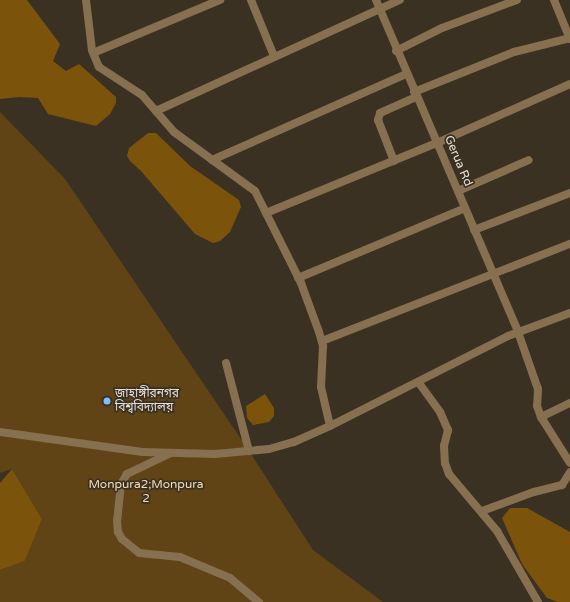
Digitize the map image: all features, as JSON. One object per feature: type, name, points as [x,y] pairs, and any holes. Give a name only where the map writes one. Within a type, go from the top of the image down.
[{"type":"street","points":[[86,0],[94,53],[99,67],[142,95],[174,132],[255,191],[298,278],[322,341],[321,387],[330,426]]},
{"type":"street","points":[[94,53],[220,0]]},
{"type":"street","points":[[251,0],[274,56]]},
{"type":"street","name":"Gerua Rd","points":[[376,0],[406,74],[518,332],[538,389],[537,406],[541,416]]},
{"type":"street","points":[[156,111],[274,56],[400,0]]},
{"type":"street","points":[[396,50],[442,28],[517,0]]},
{"type":"street","points":[[394,161],[378,120],[380,113],[415,94],[514,52],[570,38],[554,0]]},
{"type":"street","points":[[212,160],[406,74]]},
{"type":"street","points":[[266,213],[437,143],[570,84]]},
{"type":"street","points":[[458,191],[529,160]]},
{"type":"street","points":[[474,230],[570,193]]},
{"type":"street","points":[[298,278],[465,208]]},
{"type":"street","points":[[322,341],[493,276],[570,244]]},
{"type":"street","points":[[0,423],[2,433],[143,452],[214,454],[249,451],[294,442],[419,383],[518,332],[570,313]]},
{"type":"street","points":[[226,363],[249,451]]},
{"type":"street","points":[[419,383],[440,412],[448,430],[444,446],[445,463],[449,474],[498,531],[538,602]]},
{"type":"street","points":[[570,404],[541,416],[570,463]]},
{"type":"street","points":[[173,453],[127,474],[121,484],[118,506],[118,532],[122,539],[139,553],[180,557],[230,578],[259,602]]},
{"type":"street","points":[[482,511],[534,492],[562,485],[570,472]]},
{"type":"green space","name":"Monpura2;Monpura 2","points":[[0,112],[65,179],[249,451],[313,550],[383,602],[0,602],[0,570],[25,561],[42,519],[12,469],[0,473]]},
{"type":"shaded area","points":[[0,0],[27,0],[60,44],[53,61],[66,71],[79,64],[116,97],[116,103],[110,114],[96,126],[48,114],[38,98],[19,97],[0,99]]},
{"type":"shaded area","points":[[148,133],[156,133],[190,166],[239,200],[241,207],[230,232],[220,241],[213,243],[195,234],[141,171],[130,161],[127,156],[129,148]]},
{"type":"shaded area","points":[[265,394],[274,408],[274,416],[269,422],[253,425],[247,418],[246,406]]},
{"type":"shaded area","points":[[12,469],[42,519],[25,561],[0,570],[0,483]]},
{"type":"shaded area","points":[[510,508],[527,508],[570,532],[570,602],[558,602],[547,598],[522,564],[502,518]]},
{"type":"place","name":"জাহাঙ্গীরনগর বিশ্ববিদ্যালয়","points":[[107,401]]}]
